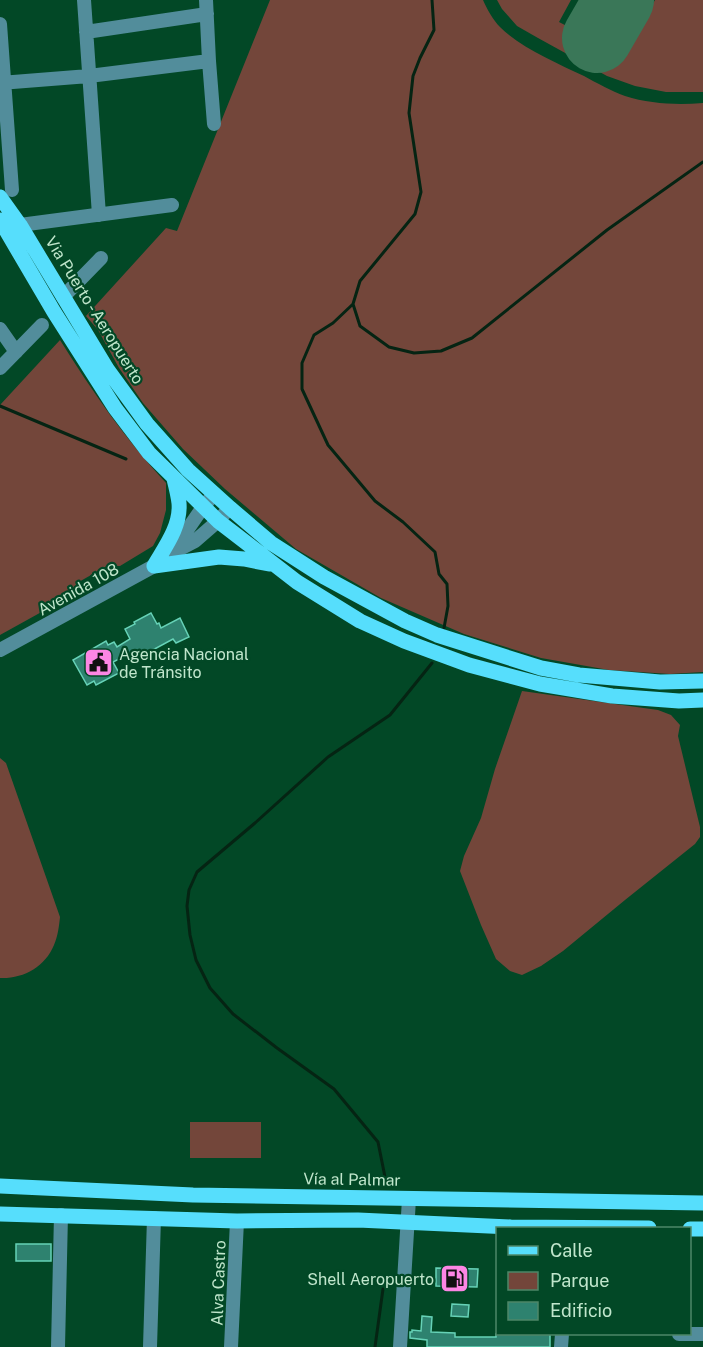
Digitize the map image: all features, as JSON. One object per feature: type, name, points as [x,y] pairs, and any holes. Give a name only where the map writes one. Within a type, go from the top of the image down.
[{"type":"main road","name":"Via Puerto - Aeropuerto","points":[[6,194],[20,225],[107,369],[147,424],[188,470],[271,543],[324,577],[405,621],[436,635],[541,668],[579,675],[660,682],[703,681]]},
{"type":"main road","name":"Via Puerto - Aeropuerto","points":[[1,224],[115,408],[149,453],[218,521],[297,582],[360,621],[469,666],[540,684],[612,696],[679,701],[703,700]]},
{"type":"main road","points":[[154,566],[177,520],[179,505],[174,479]]},
{"type":"main road","points":[[154,566],[219,557],[273,565]]},
{"type":"main road","name":"Vía al Palmar","points":[[0,1186],[193,1195],[703,1203]]},
{"type":"main road","points":[[0,1214],[237,1221],[358,1220],[529,1227]]},
{"type":"street","points":[[84,0],[99,215]]},
{"type":"street","points":[[206,0],[214,124]]},
{"type":"street","points":[[86,33],[207,15]]},
{"type":"street","points":[[0,24],[6,194]]},
{"type":"street","points":[[2,83],[89,76],[209,61]]},
{"type":"street","points":[[20,225],[172,205]]},
{"type":"street","points":[[63,297],[101,258]]},
{"type":"street","points":[[0,368],[42,325]]},
{"type":"street","points":[[0,329],[16,352]]},
{"type":"street","name":"Avenida 108","points":[[170,554],[214,494]]},
{"type":"street","name":"Avenida 108","points":[[0,650],[154,566],[170,554],[195,541],[230,508]]},
{"type":"street","points":[[400,1347],[409,1199]]},
{"type":"street","points":[[58,1347],[61,1215]]},
{"type":"street","points":[[150,1347],[154,1218]]},
{"type":"street","name":"Alva Castro","points":[[231,1347],[237,1221]]},
{"type":"green space","points":[[270,0],[483,0],[497,24],[518,42],[609,89],[634,99],[654,102],[703,103],[703,672],[670,674],[609,670],[541,658],[464,634],[381,598],[296,549],[225,489],[183,449],[143,403],[119,368],[98,330],[86,316],[166,228],[177,231]]},
{"type":"green space","points":[[497,0],[571,0],[559,22],[623,55],[655,0],[703,0],[703,92],[666,92],[635,86],[607,76],[517,26]]},
{"type":"green space","points":[[60,340],[110,414],[166,483],[166,510],[160,533],[153,546],[120,566],[107,566],[77,583],[74,594],[0,635],[0,405]]},
{"type":"green space","points":[[522,691],[658,710],[671,715],[680,725],[678,736],[700,827],[700,837],[695,844],[563,951],[541,966],[522,975],[510,971],[496,959],[460,871],[464,856],[481,818]]},
{"type":"green space","points":[[0,758],[6,763],[60,917],[55,942],[45,960],[25,974],[9,978],[0,978]]},
{"type":"green space","points":[[190,1122],[261,1122],[261,1158],[190,1158]]},
{"type":"building","points":[[151,613],[161,628],[180,618],[189,637],[176,643],[173,639],[138,658],[134,651],[113,662],[119,673],[96,685],[94,681],[87,685],[73,660],[106,641],[108,645],[114,642],[117,647],[130,639],[125,629]]},
{"type":"building","points":[[16,1244],[51,1244],[51,1261],[16,1261]]},
{"type":"building","points":[[436,1268],[478,1269],[477,1287],[436,1286]]},
{"type":"building","points":[[452,1304],[469,1305],[468,1317],[451,1316]]},
{"type":"building","points":[[422,1316],[432,1317],[431,1332],[455,1333],[455,1337],[550,1335],[550,1347],[427,1347],[427,1340],[410,1338],[412,1330],[421,1331]]},
{"type":"waterway","points":[[432,0],[434,30],[413,76],[409,113],[421,192],[415,214],[360,281],[353,304],[360,326],[389,347],[414,353],[441,351],[472,338],[607,230],[703,162]]},
{"type":"waterway","points":[[353,304],[333,323],[314,335],[302,363],[302,389],[328,445],[375,501],[403,522],[435,552],[439,574],[447,584],[448,606],[444,628]]},
{"type":"waterway","points":[[0,406],[126,459]]},
{"type":"waterway","points":[[386,1182],[378,1142],[334,1089],[233,1014],[210,988],[196,960],[190,935],[187,906],[189,890],[197,872],[328,757],[390,715],[432,663]]},
{"type":"waterway","points":[[375,1347],[383,1289]]},
{"type":"runway","points":[[597,38],[619,0]]},
{"type":"place","name":"Agencia Nacional de Tránsito","points":[[98,663]]},
{"type":"place","name":"Shell Aeropuerto","points":[[455,1279]]}]
